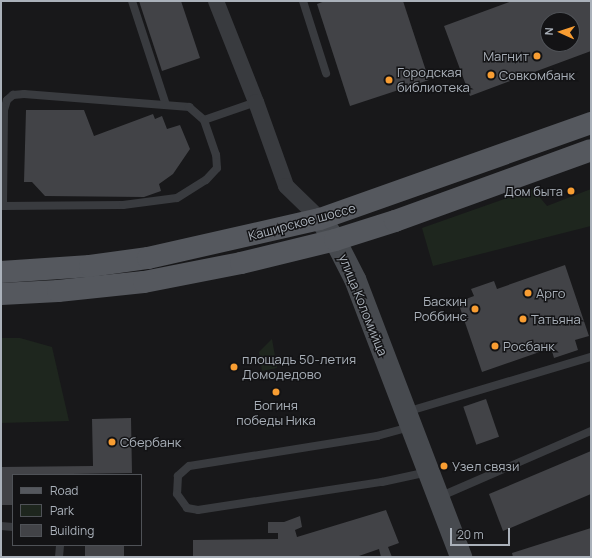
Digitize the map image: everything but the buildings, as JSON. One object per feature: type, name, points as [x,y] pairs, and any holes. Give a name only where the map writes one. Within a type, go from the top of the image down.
[{"type":"main road","name":"Каширское шоссе","points":[[1,272],[90,266],[148,258],[320,219],[591,123]]},
{"type":"main road","name":"Каширское шоссе","points":[[1,294],[58,291],[144,282],[241,263],[335,240],[395,221],[591,150]]},
{"type":"main road","name":"улица Коломийца","points":[[320,219],[335,240],[355,279],[461,557]]},
{"type":"street","name":"улица Коломийца","points":[[216,1],[256,102],[286,186],[320,219]]},
{"type":"lane","points":[[132,1],[166,105]]},
{"type":"lane","points":[[303,1],[326,73]]},
{"type":"lane","points":[[19,94],[189,107],[204,120],[216,155],[217,168],[206,180],[177,198],[123,205],[2,206],[3,110],[7,100],[19,94]]},
{"type":"lane","points":[[204,120],[256,102]]},
{"type":"lane","points":[[428,472],[382,482],[198,510],[188,508],[177,494],[178,476],[189,466],[377,436],[408,419],[591,356]]},
{"type":"lane","points":[[439,497],[591,431]]},
{"type":"lane","points":[[1,526],[12,526]]},
{"type":"lane","points":[[60,546],[60,557]]},
{"type":"green space","points":[[533,189],[547,206],[591,189],[591,226],[433,266],[422,228]]},
{"type":"green space","points":[[1,338],[20,338],[52,347],[69,421],[1,423]]},
{"type":"green space","points":[[272,339],[277,368],[262,371],[259,352]]},
{"type":"place","name":"Магнит","points":[[537,56]]},
{"type":"place","name":"Совкомбанк","points":[[491,75]]},
{"type":"place","name":"Городская библиотека","points":[[389,80]]},
{"type":"place","name":"Дом быта","points":[[571,191]]},
{"type":"place","name":"Арго","points":[[528,293]]},
{"type":"place","name":"Баскин Роббинс","points":[[475,309]]},
{"type":"place","name":"Татьяна","points":[[523,319]]},
{"type":"place","name":"Росбанк","points":[[495,346]]},
{"type":"place","name":"площадь 50-летия Домодедово","points":[[234,367]]},
{"type":"place","name":"Богиня победы Ника","points":[[276,392]]},
{"type":"place","name":"Сбербанк","points":[[112,442]]},
{"type":"place","name":"Узел связи","points":[[444,466]]}]
